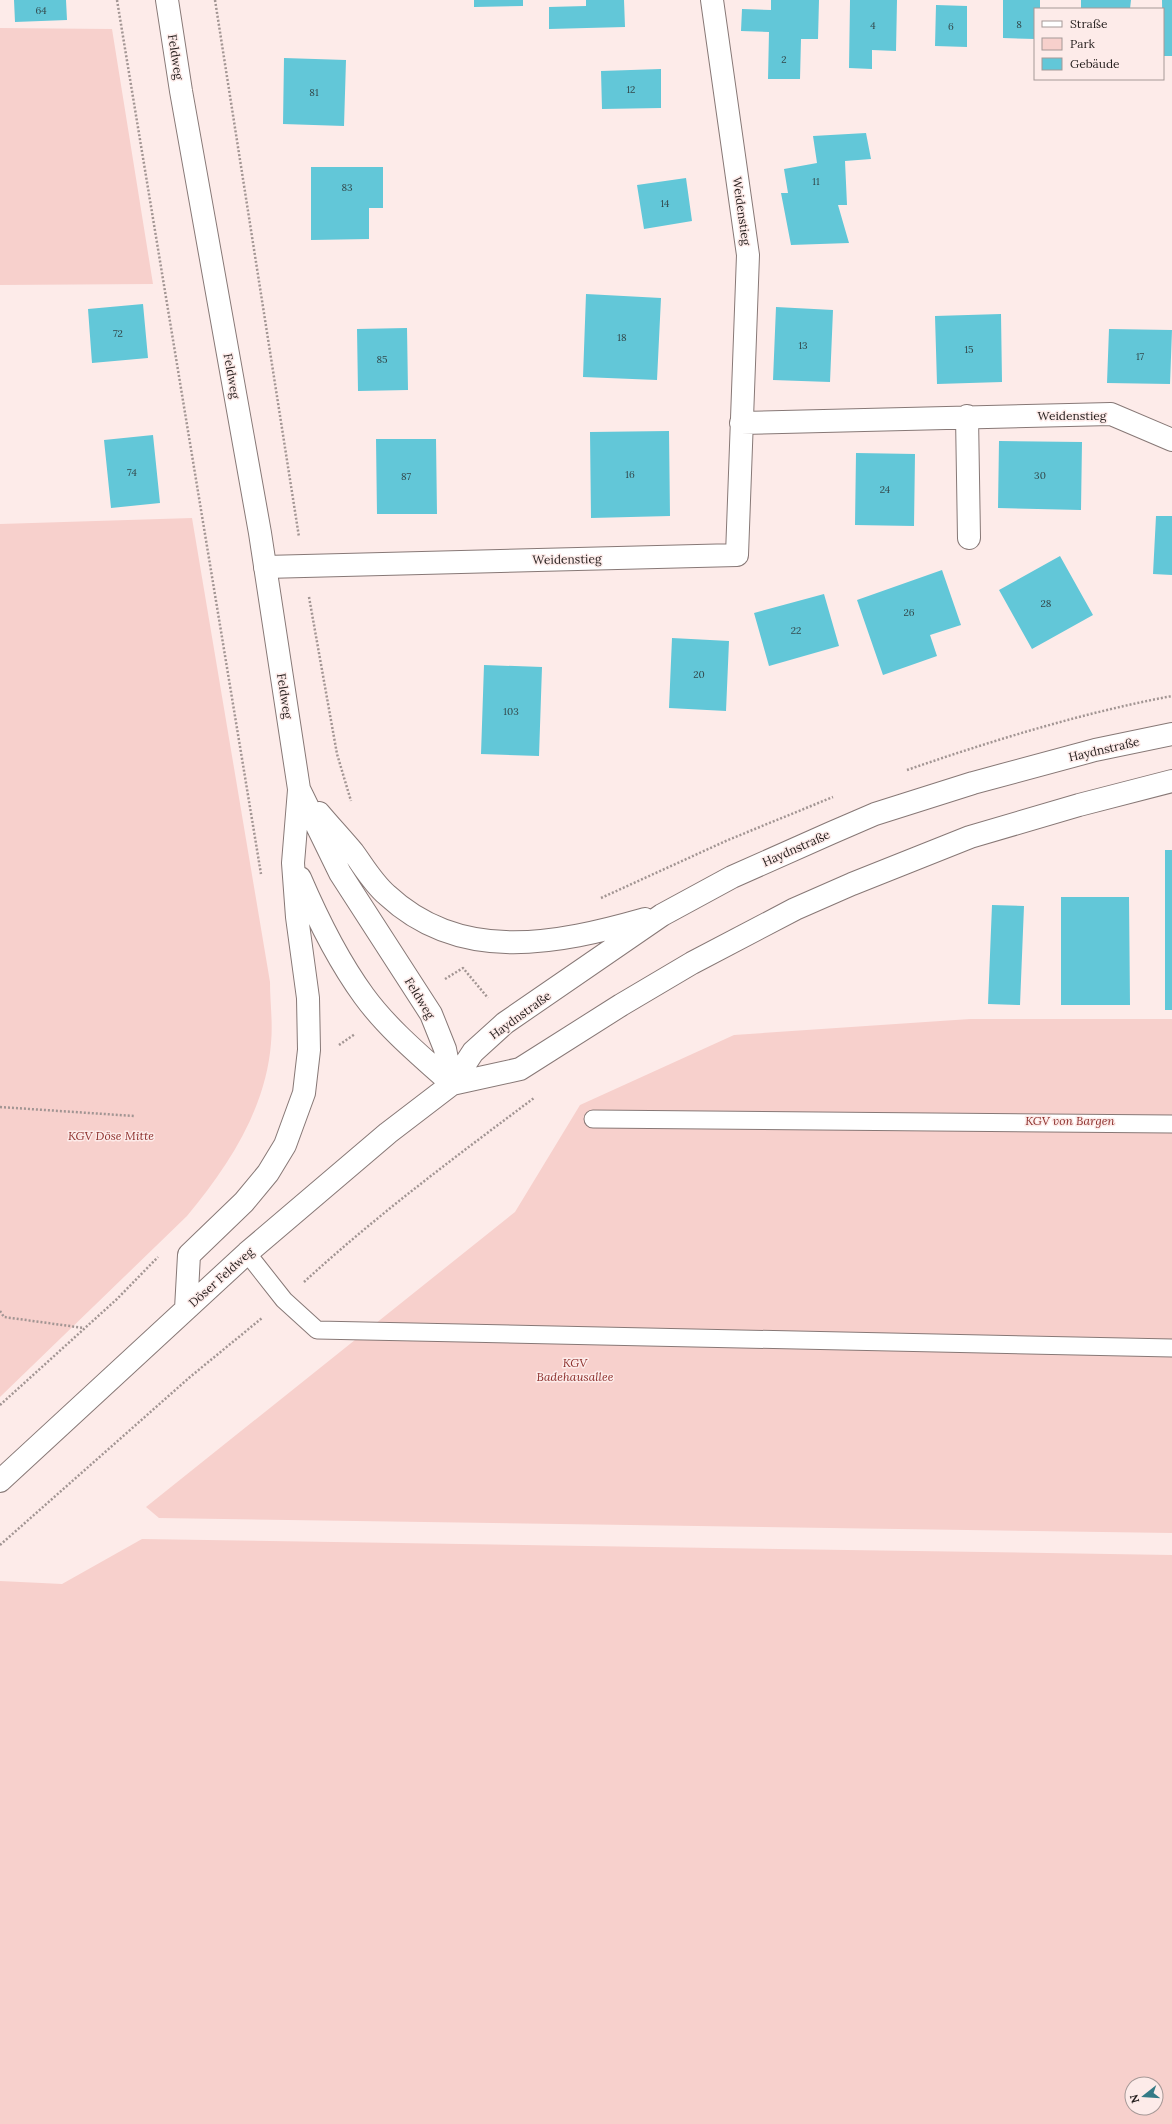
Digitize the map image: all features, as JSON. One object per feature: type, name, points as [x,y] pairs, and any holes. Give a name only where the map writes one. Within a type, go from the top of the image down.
[{"type":"street","name":"Feldweg","points":[[167,0],[181,91],[265,568],[299,788],[340,873],[431,1014],[445,1049],[452,1084]]},
{"type":"street","name":"Weidenstieg","points":[[265,568],[737,555],[748,255],[712,0]]},
{"type":"street","name":"Weidenstieg","points":[[741,423],[967,416],[1111,414],[1172,440]]},
{"type":"street","points":[[967,416],[970,538]]},
{"type":"street","name":"Haydnstraße","points":[[452,1084],[473,1052],[505,1023],[662,915],[732,877],[875,814],[1036,765],[1172,734]]},
{"type":"street","points":[[293,863],[328,940],[364,997],[399,1035],[452,1084],[520,1069],[692,962],[795,909],[852,884],[984,833],[1079,805],[1172,781]]},
{"type":"street","points":[[186,1309],[189,1255],[244,1202],[268,1173],[285,1145],[304,1093],[309,1050],[308,998],[297,917],[293,863],[299,788]]},
{"type":"street","points":[[299,788],[387,896],[429,926],[472,939],[526,943],[572,938],[662,915]]},
{"type":"street","name":"Döser Feldweg","points":[[0,1481],[247,1253],[388,1133],[452,1084]]},
{"type":"lane","points":[[593,1120],[1172,1124]]},
{"type":"lane","points":[[247,1253],[284,1300],[317,1330],[1172,1348]]},
{"type":"path","points":[[117,0],[262,878]]},
{"type":"path","points":[[215,0],[304,566],[337,754],[352,805]]},
{"type":"path","points":[[444,979],[463,968],[489,998]]},
{"type":"path","points":[[335,1047],[361,1031]]},
{"type":"path","points":[[0,1545],[190,1377],[284,1300],[341,1248],[407,1194],[536,1096]]},
{"type":"path","points":[[0,1107],[134,1116]]},
{"type":"path","points":[[0,1311],[4,1317],[84,1328],[0,1405]]},
{"type":"green space","points":[[0,28],[112,29],[153,284],[0,285]]},
{"type":"green space","name":"KGV Döse Mitte","points":[[192,518],[270,982],[272,1035],[268,1067],[262,1091],[242,1136],[217,1178],[187,1216],[0,1397],[0,524]]},
{"type":"green space","name":"KGV Badehausallee","points":[[970,1019],[1172,1019],[1172,1533],[159,1518],[146,1507],[515,1212],[580,1105],[734,1035]]},
{"type":"green space","points":[[142,1539],[1172,1555],[1172,2124],[0,2124],[0,1581],[62,1584]]},
{"type":"building","points":[[14,0],[66,0],[67,20],[15,22]]},
{"type":"building","points":[[474,0],[523,0],[523,6],[474,7]]},
{"type":"building","points":[[586,0],[624,0],[625,27],[549,29],[549,7],[586,6]]},
{"type":"building","points":[[771,0],[819,0],[818,39],[801,39],[800,79],[768,79],[769,32],[741,31],[742,9],[771,10]]},
{"type":"building","points":[[850,0],[897,0],[896,51],[872,50],[872,69],[849,68]]},
{"type":"building","points":[[1003,0],[1040,0],[1040,8],[1034,8],[1034,39],[1003,38]]},
{"type":"building","points":[[1081,0],[1131,0],[1130,8],[1081,8]]},
{"type":"building","points":[[1162,0],[1172,0],[1172,56],[1164,56],[1164,8],[1162,8]]},
{"type":"building","points":[[936,5],[967,6],[967,47],[935,46]]},
{"type":"building","points":[[284,58],[346,60],[344,126],[283,124]]},
{"type":"building","points":[[661,69],[661,108],[602,109],[601,71]]},
{"type":"building","points":[[866,133],[871,159],[845,161],[847,205],[838,205],[849,243],[791,245],[781,193],[788,193],[784,169],[817,163],[813,136]]},
{"type":"building","points":[[311,167],[383,167],[383,208],[369,208],[369,239],[311,240]]},
{"type":"building","points":[[686,178],[692,221],[644,229],[637,185]]},
{"type":"building","points":[[586,294],[661,298],[657,380],[583,377]]},
{"type":"building","points":[[143,304],[148,358],[92,363],[88,309]]},
{"type":"building","points":[[776,307],[833,310],[830,382],[773,380]]},
{"type":"building","points":[[1001,314],[1002,382],[937,384],[935,316]]},
{"type":"building","points":[[407,328],[408,390],[358,391],[357,329]]},
{"type":"building","points":[[1109,329],[1172,330],[1170,384],[1107,383]]},
{"type":"building","points":[[669,431],[670,516],[591,518],[590,432]]},
{"type":"building","points":[[153,435],[160,503],[111,508],[104,440]]},
{"type":"building","points":[[376,439],[436,439],[437,514],[377,514]]},
{"type":"building","points":[[999,441],[1082,442],[1081,510],[998,508]]},
{"type":"building","points":[[856,453],[915,454],[914,526],[855,525]]},
{"type":"building","points":[[1156,516],[1172,516],[1172,575],[1153,574]]},
{"type":"building","points":[[1060,556],[1093,615],[1032,649],[999,590]]},
{"type":"building","points":[[942,570],[961,625],[930,635],[937,656],[883,675],[857,600]]},
{"type":"building","points":[[824,594],[839,646],[769,666],[754,613]]},
{"type":"building","points":[[672,638],[729,641],[726,711],[669,708]]},
{"type":"building","points":[[484,665],[542,667],[539,756],[481,754]]},
{"type":"building","points":[[1165,850],[1172,850],[1172,1010],[1165,1010]]},
{"type":"building","points":[[1061,897],[1129,897],[1130,1005],[1061,1005]]},
{"type":"building","points":[[992,905],[1024,906],[1020,1005],[988,1004]]},
{"type":"park label","name":"KGV von Bargen","points":[[1070,1120]]}]
